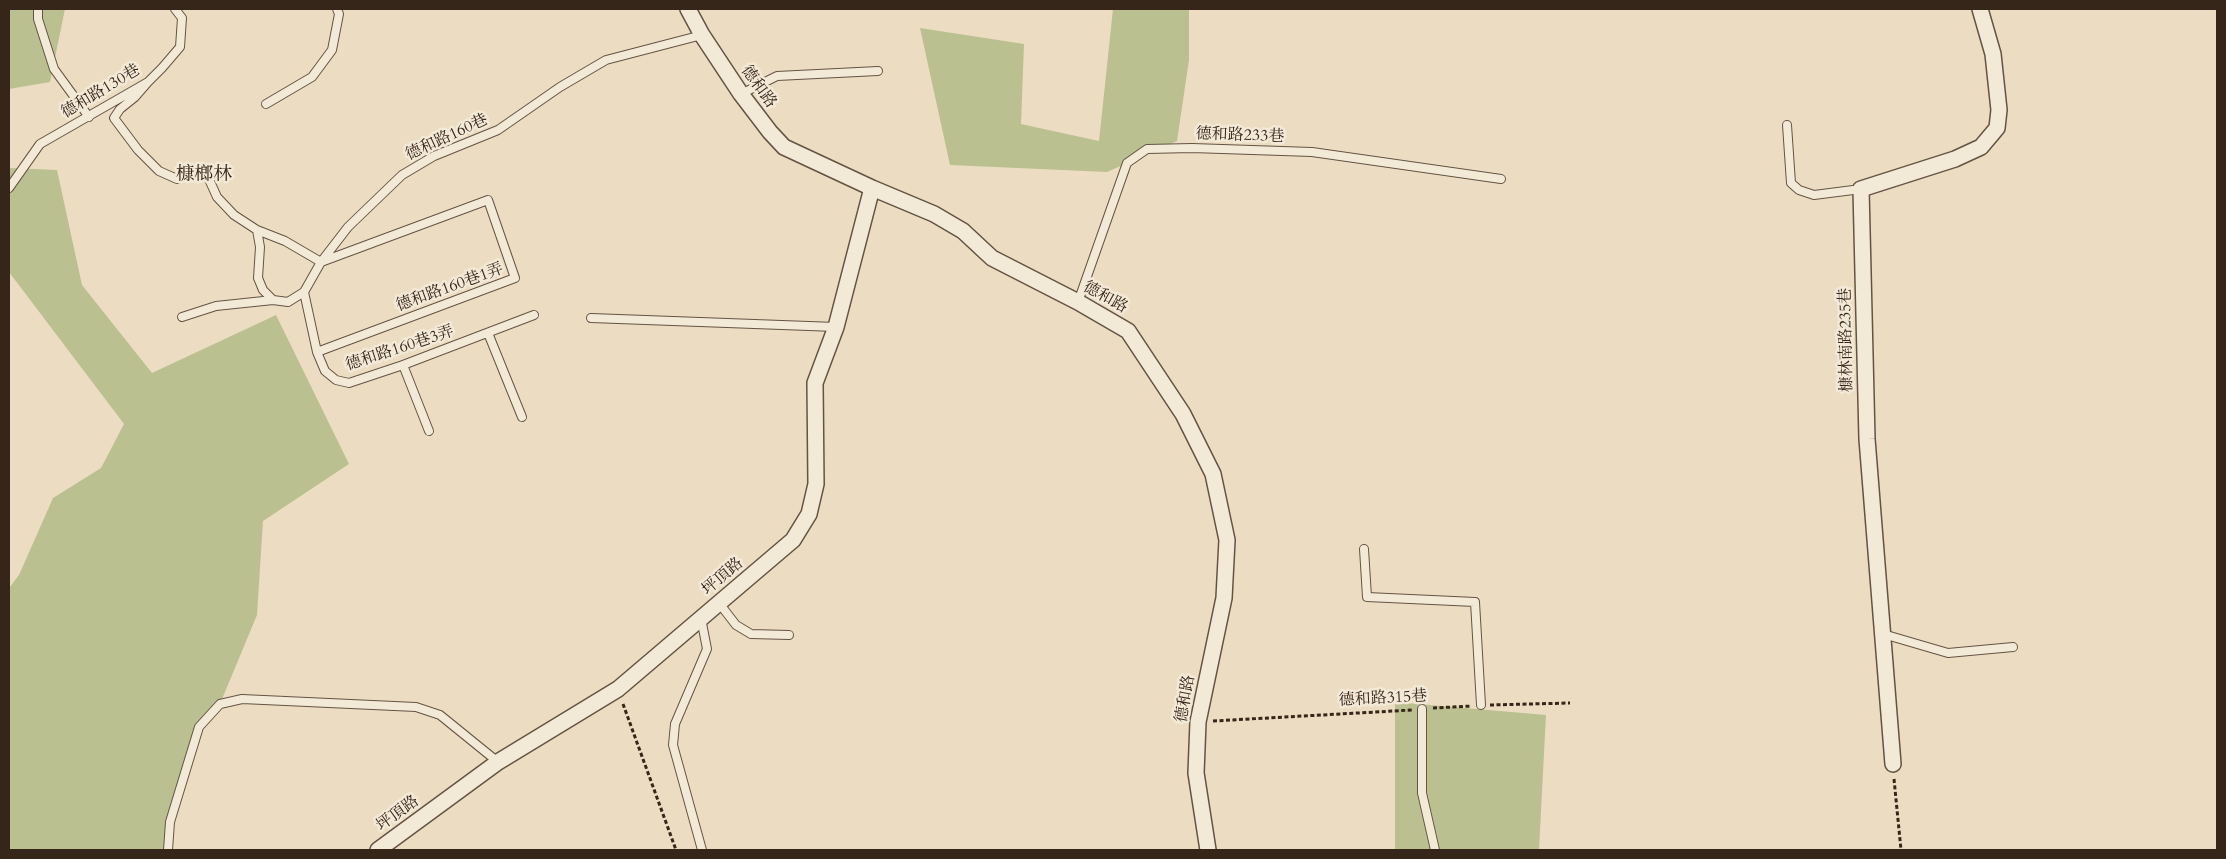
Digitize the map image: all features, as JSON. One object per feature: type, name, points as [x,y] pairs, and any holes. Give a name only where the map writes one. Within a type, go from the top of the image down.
[{"type":"street","name":"德和路","points":[[688,9],[702,35],[741,94],[784,147],[872,188],[934,214],[963,231],[992,258],[1078,302],[1128,331],[1183,414],[1212,474],[1227,540],[1224,598],[1198,722],[1196,773],[1208,850]]},
{"type":"street","points":[[1861,189],[1955,159],[1982,147],[1997,128],[1999,110],[1993,54],[1980,9]]},
{"type":"street","name":"坪頂路","points":[[378,850],[498,762],[618,689],[782,551],[802,528],[809,514],[816,484],[815,383],[836,326],[872,188]]},
{"type":"street","name":"槺林南路235巷","points":[[1861,189],[1867,439],[1893,764]]},
{"type":"lane","points":[[38,9],[38,19],[54,69],[89,117]]},
{"type":"lane","name":"德和路130巷","points":[[9,188],[40,144],[148,82],[180,47],[182,18],[175,9]]},
{"type":"lane","points":[[266,104],[312,77],[332,50],[339,14],[337,9]]},
{"type":"lane","name":"德和路160巷","points":[[304,292],[321,262],[348,227],[402,175],[434,156],[498,130],[560,87],[606,60],[702,35]]},
{"type":"lane","points":[[741,94],[777,76],[878,71]]},
{"type":"lane","points":[[148,82],[135,97],[120,109],[114,118],[138,150],[159,171],[177,179],[200,172],[208,177],[217,197],[234,215],[257,230],[285,241],[321,262]]},
{"type":"lane","points":[[1787,125],[1791,183],[1814,195],[1861,189]]},
{"type":"lane","name":"德和路233巷","points":[[1078,302],[1127,163],[1147,149],[1192,148],[1312,152],[1501,179]]},
{"type":"lane","name":"德和路160巷1弄","points":[[317,352],[516,278],[488,200],[321,262]]},
{"type":"lane","points":[[257,230],[260,247],[258,278],[263,290],[272,300]]},
{"type":"lane","points":[[182,316],[216,306],[272,300],[288,302],[304,292]]},
{"type":"lane","name":"德和路160巷3弄","points":[[304,292],[317,352],[325,372],[336,380],[349,383],[534,316]]},
{"type":"lane","points":[[591,318],[836,326]]},
{"type":"lane","points":[[488,333],[522,417]]},
{"type":"lane","points":[[403,365],[428,431]]},
{"type":"lane","points":[[1364,549],[1366,597],[1475,602],[1480,705]]},
{"type":"lane","points":[[719,603],[736,625],[751,634],[789,635]]},
{"type":"lane","points":[[701,618],[707,649],[675,724],[673,745],[702,850]]},
{"type":"lane","points":[[1883,634],[1948,653],[2013,647]]},
{"type":"lane","points":[[168,850],[170,822],[199,726],[220,704],[242,699],[416,707],[440,715],[498,762]]},
{"type":"lane","points":[[1422,709],[1422,792],[1436,850]]},
{"type":"path","points":[[618,689],[676,850]]},
{"type":"path","name":"德和路315巷","points":[[1198,722],[1480,705],[1570,702]]},
{"type":"path","points":[[1893,764],[1897,826],[1901,850]]},
{"type":"green space","points":[[9,9],[65,9],[50,82],[9,89]]},
{"type":"green space","points":[[1113,9],[1189,9],[1189,60],[1177,141],[1107,172],[950,165],[920,28],[1024,44],[1021,124],[1099,141]]},
{"type":"green space","points":[[9,168],[57,170],[82,285],[152,373],[276,315],[349,464],[263,521],[257,615],[220,704],[199,727],[179,795],[168,850],[9,850],[9,588],[19,575],[53,498],[101,468],[124,424],[9,272]]},
{"type":"green space","points":[[1395,702],[1546,715],[1539,850],[1395,850]]},
{"type":"district","name":"槺榔林","points":[[204,176]]}]
